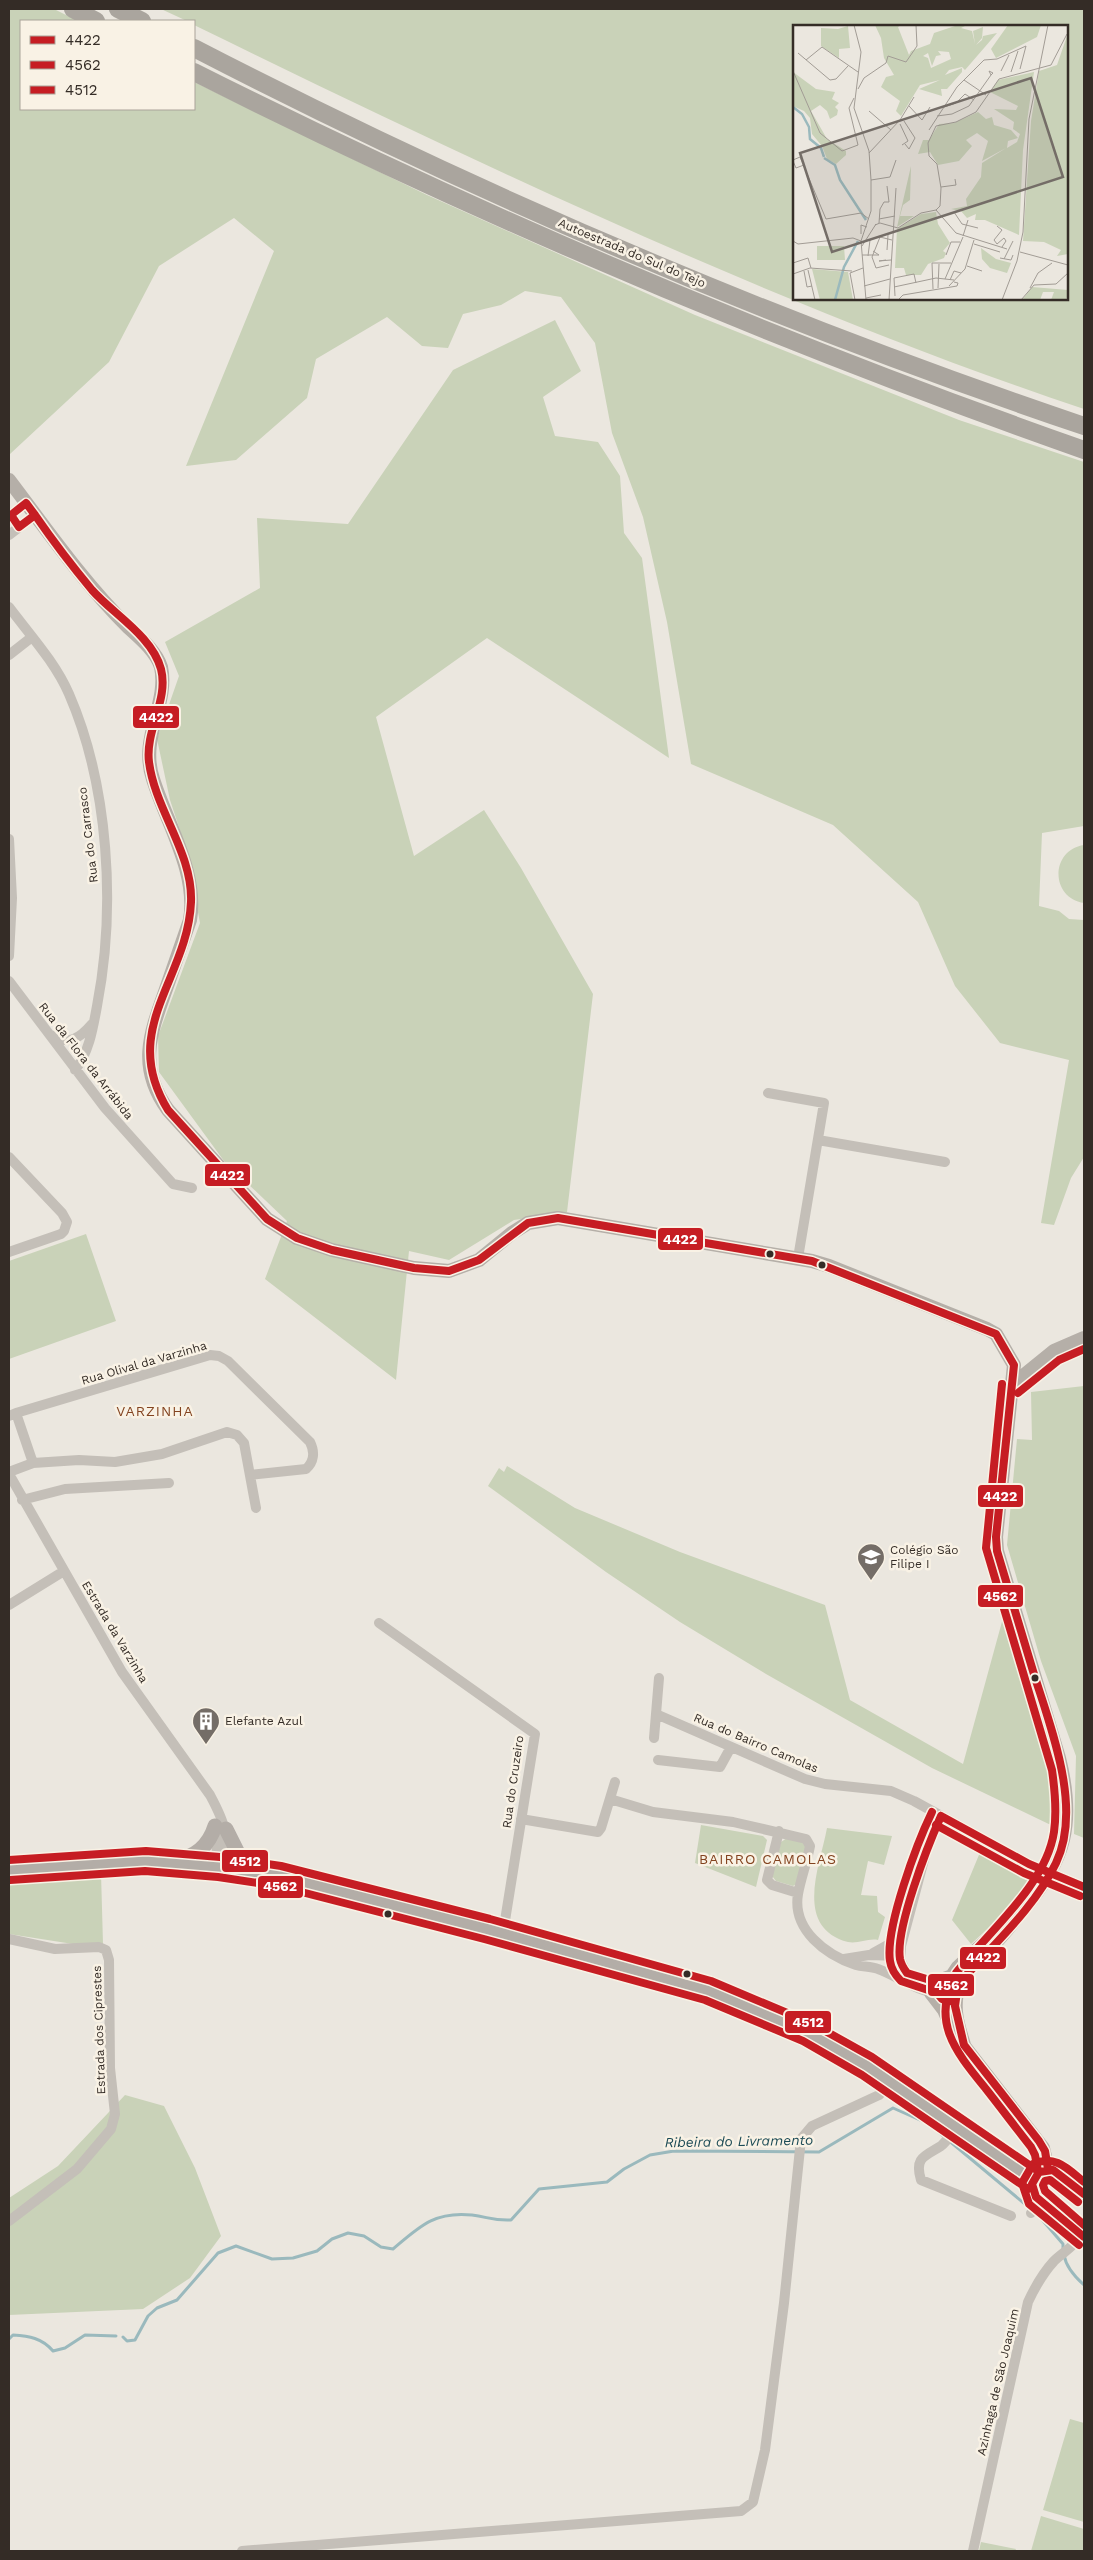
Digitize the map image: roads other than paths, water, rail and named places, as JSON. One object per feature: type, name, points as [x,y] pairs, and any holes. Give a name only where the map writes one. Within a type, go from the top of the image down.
[{"type":"highway","points":[[72,9],[94,20]]},
{"type":"highway","points":[[118,9],[140,20]]},
{"type":"highway","name":"Autoestrada do Sul do Tejo","points":[[195,48],[401,151],[616,247],[786,317],[972,388],[1084,426]]},
{"type":"highway","name":"Autoestrada do Sul do Tejo","points":[[195,72],[388,167],[636,277],[860,368],[1084,450]]},
{"type":"main road","points":[[165,1862],[188,1858],[201,1850],[220,1827],[244,1860],[280,1876]]},
{"type":"main road","points":[[9,1870],[112,1862],[165,1862],[219,1866],[280,1876],[503,1933],[732,2000],[807,2032],[868,2066],[891,2082],[952,2133],[1034,2180]]},
{"type":"main road","points":[[1082,2236],[1036,2207],[1034,2180],[1039,2172],[1048,2169],[1058,2172],[1084,2194]]},
{"type":"street","points":[[9,480],[89,586],[146,645],[160,665],[162,687],[150,735],[148,759],[153,780],[187,872],[192,908],[190,920],[151,1031],[148,1055],[150,1072],[160,1099],[168,1110],[267,1220],[297,1238],[332,1250],[434,1271],[449,1271],[470,1265],[520,1227],[536,1220],[558,1218],[798,1258],[830,1266],[987,1328],[996,1334],[1014,1365],[996,1537],[1002,1572],[1042,1696],[1062,1768],[1066,1796],[1065,1827],[1059,1856],[1043,1887],[952,1991],[944,2010]]},
{"type":"street","points":[[20,527],[10,516],[26,503]]},
{"type":"street","points":[[9,535],[35,515]]},
{"type":"street","name":"Rua do Carrasco","points":[[9,607],[53,666],[70,696],[85,743],[98,798],[106,870],[107,909],[102,977],[94,1022],[84,1060],[75,1070]]},
{"type":"street","points":[[9,655],[32,637]]},
{"type":"street","points":[[9,839],[12,889],[9,956]]},
{"type":"street","name":"Rua da Flora da Arrábida","points":[[9,981],[104,1108],[174,1184],[192,1188]]},
{"type":"street","points":[[46,1031],[61,1040],[75,1040],[82,1036],[94,1022]]},
{"type":"street","points":[[768,1093],[824,1103],[798,1258]]},
{"type":"street","points":[[818,1140],[945,1162]]},
{"type":"street","points":[[9,1157],[62,1213],[67,1222],[61,1234],[9,1252]]},
{"type":"street","points":[[1012,1386],[1054,1351],[1084,1338]]},
{"type":"street","name":"Rua Olival da Varzinha","points":[[12,1414],[210,1355],[219,1356],[228,1361],[310,1442],[313,1449],[312,1460],[306,1469],[250,1474]]},
{"type":"street","points":[[12,1414],[33,1463]]},
{"type":"street","points":[[9,1473],[33,1463],[78,1460],[115,1462],[162,1454],[227,1432],[237,1436],[244,1443],[256,1508]]},
{"type":"street","name":"Estrada da Varzinha","points":[[9,1473],[22,1500],[122,1672],[210,1795],[220,1827]]},
{"type":"street","points":[[22,1500],[66,1489],[169,1483]]},
{"type":"street","points":[[9,1605],[64,1571]]},
{"type":"street","name":"Rua do Cruzeiro","points":[[379,1623],[535,1734],[503,1933]]},
{"type":"street","points":[[654,1738],[659,1678]]},
{"type":"street","name":"Rua do Bairro Camolas","points":[[656,1714],[805,1779],[825,1784],[891,1791],[1039,1869],[1084,1888]]},
{"type":"street","points":[[658,1760],[719,1767],[731,1747]]},
{"type":"street","points":[[521,1820],[596,1832],[601,1828],[615,1782]]},
{"type":"street","points":[[610,1800],[653,1812],[733,1822],[806,1838],[810,1844],[798,1893],[801,1918],[808,1933],[820,1946],[843,1960],[858,1966],[875,1968],[912,1985],[933,1987],[952,1976],[968,1956],[1023,1910]]},
{"type":"street","points":[[912,1985],[900,1956],[905,1926],[929,1841],[941,1816]]},
{"type":"street","points":[[219,1866],[226,1846],[220,1827]]},
{"type":"street","points":[[779,1831],[767,1880],[772,1885],[798,1893]]},
{"type":"street","points":[[870,1955],[891,1943],[905,1926]]},
{"type":"street","name":"Estrada dos Ciprestes","points":[[9,1939],[55,1948],[98,1947],[106,1950],[109,1960],[110,2068],[115,2114],[111,2129],[77,2169],[9,2221]]},
{"type":"street","points":[[843,1960],[870,1955],[900,1956]]},
{"type":"street","points":[[875,1968],[889,1965],[900,1956]]},
{"type":"street","points":[[906,1973],[933,1987],[940,1993],[952,1991]]},
{"type":"street","points":[[952,1976],[956,2017],[964,2046]]},
{"type":"street","points":[[933,1987],[954,2033],[1039,2141],[1045,2151],[1048,2169]]},
{"type":"street","points":[[242,2551],[741,2511],[753,2502],[765,2450],[784,2303],[801,2139],[812,2126],[880,2095],[891,2082]]},
{"type":"street","points":[[952,2133],[924,2155],[918,2169],[921,2180],[1011,2216]]},
{"type":"street","name":"Azinhaga de São Joaquim","points":[[973,2551],[1028,2302],[1039,2280],[1055,2260],[1070,2249],[1082,2236]]},
{"type":"waterway","name":"Ribeira do Livramento","points":[[123,2337],[127,2341],[135,2340],[148,2316],[157,2308],[177,2300],[218,2253],[236,2246],[272,2259],[293,2258],[317,2251],[332,2239],[348,2233],[364,2236],[381,2247],[393,2249],[420,2227],[438,2218],[459,2214],[511,2220],[539,2189],[607,2182],[624,2169],[650,2155],[674,2151],[819,2152],[893,2108],[929,2124],[1038,2215],[1063,2244],[1063,2249]]},
{"type":"waterway","name":"Ribeira do Livramento","points":[[1064,2255],[1071,2272],[1084,2285]]},
{"type":"waterway","name":"Ribeira do Livramento","points":[[9,2339],[13,2335],[30,2337],[40,2340],[53,2351],[65,2348],[85,2335],[116,2336]]},
{"type":"place","name":"Colégio São Filipe I","points":[[871,1581]]},
{"type":"place","name":"Elefante Azul","points":[[206,1745]]},
{"type":"district","name":"VARZINHA","points":[[155,1411]]},
{"type":"district","name":"BAIRRO CAMOLAS","points":[[768,1859]]}]
